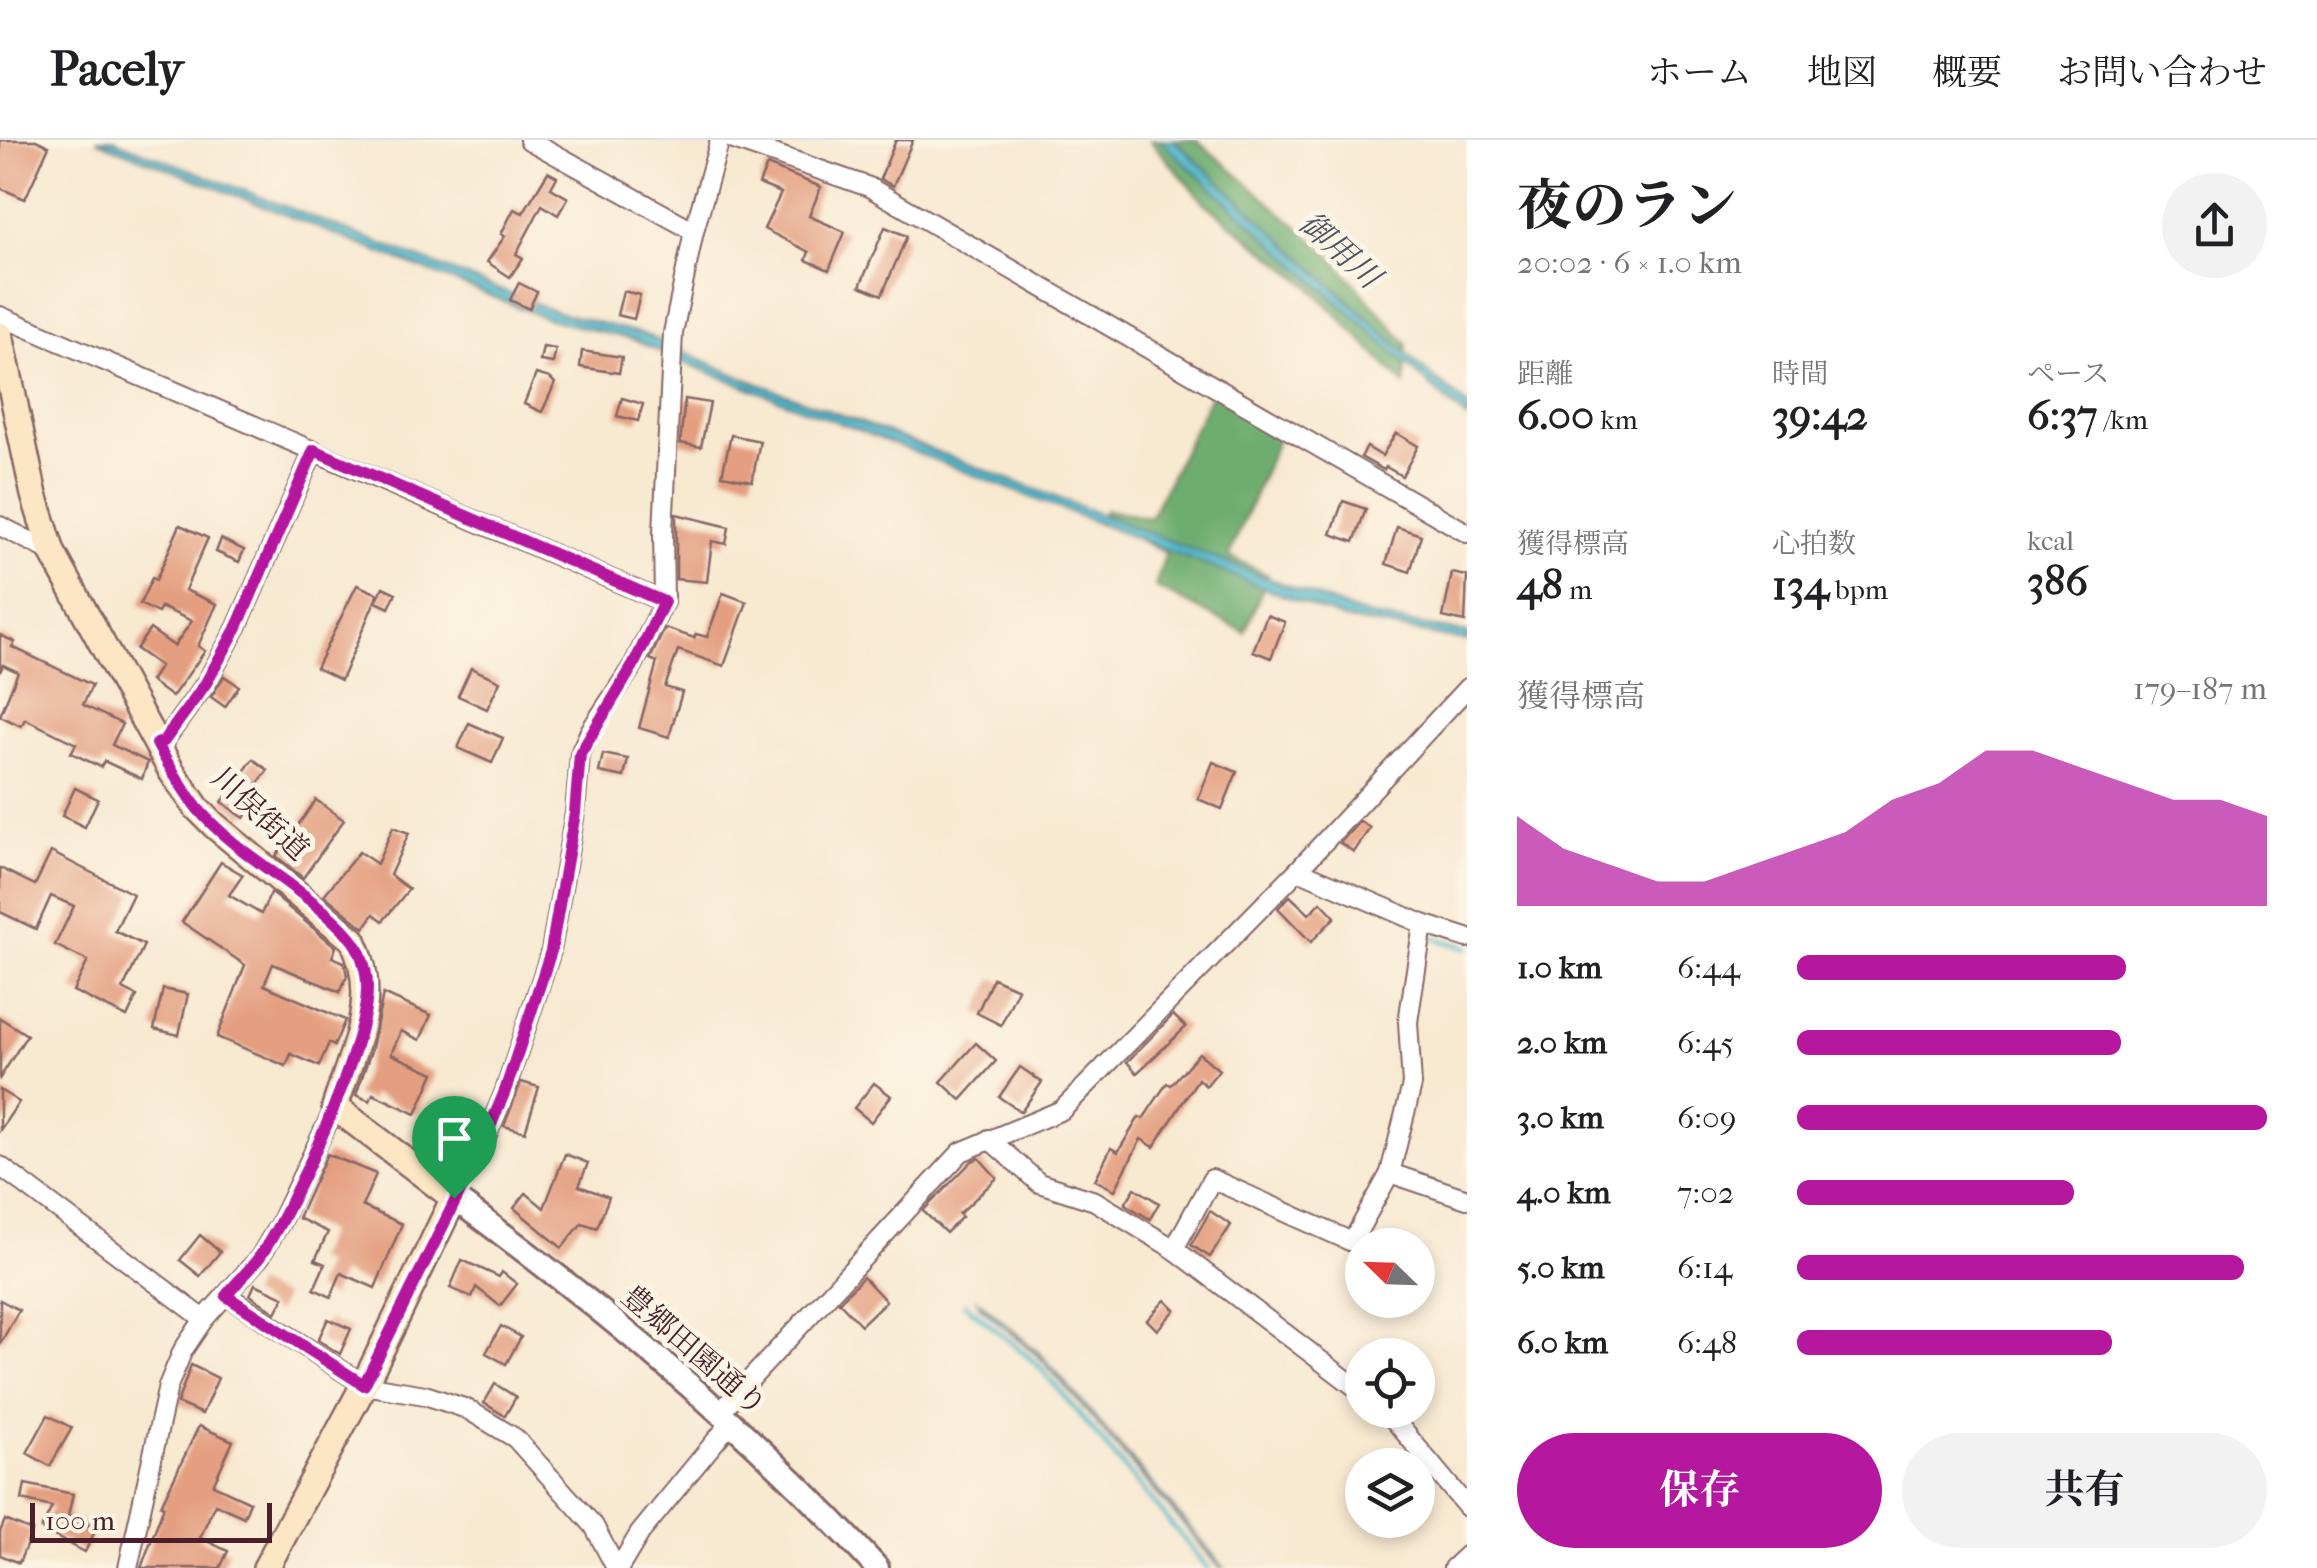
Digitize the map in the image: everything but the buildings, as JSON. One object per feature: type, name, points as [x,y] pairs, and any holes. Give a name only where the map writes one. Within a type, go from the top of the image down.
[{"type":"main road","name":"川俣街道","points":[[0,335],[34,496],[52,552],[157,744],[197,808],[353,940],[364,962],[368,988],[363,1016],[334,1107]]},
{"type":"main road","points":[[266,1568],[364,1385],[454,1198],[334,1107]]},
{"type":"street","points":[[529,140],[694,231]]},
{"type":"street","points":[[454,1198],[505,1091],[551,951],[575,813],[580,754],[634,664],[664,602],[663,532],[672,334],[694,231],[720,140]]},
{"type":"street","points":[[734,140],[869,188],[1467,533]]},
{"type":"street","points":[[0,316],[664,602]]},
{"type":"street","points":[[157,744],[164,741],[206,683],[237,627],[314,450]]},
{"type":"street","points":[[0,526],[52,552]]},
{"type":"street","points":[[226,1296],[364,1385],[425,1395],[452,1404],[515,1438],[594,1526],[618,1568],[726,1416],[961,1152],[1062,1110],[1298,870],[1467,688]]},
{"type":"street","points":[[1298,870],[1422,924],[1467,938]]},
{"type":"street","points":[[1174,1249],[1212,1179],[1352,1242],[1390,1173],[1412,1084],[1408,1022],[1422,924]]},
{"type":"street","name":"川俣街道","points":[[128,1568],[168,1386],[183,1350],[204,1319],[260,1257],[334,1107]]},
{"type":"street","points":[[988,1139],[1038,1183],[1096,1201],[1174,1249],[1345,1379]]},
{"type":"street","points":[[0,1166],[204,1319]]},
{"type":"street","points":[[1390,1173],[1467,1198]]},
{"type":"street","name":"豊郷田園通り","points":[[454,1198],[541,1262],[726,1416],[877,1568]]},
{"type":"street","points":[[1401,1428],[1467,1506]]},
{"type":"street","points":[[1453,1568],[1467,1555]]},
{"type":"green space","points":[[1150,140],[1197,140],[1328,253],[1407,344],[1405,385],[1307,284],[1205,203]]},
{"type":"green space","points":[[1212,393],[1279,436],[1229,556],[1268,575],[1245,632],[1155,587],[1166,553],[1100,521],[1105,510],[1150,518]]},
{"type":"water","points":[[96,140],[114,140],[557,312],[646,335],[736,375],[1348,609],[1467,633],[1467,641],[1344,619],[635,340],[549,319]]},
{"type":"water","points":[[1159,140],[1174,140],[1467,405],[1467,419]]},
{"type":"water","points":[[978,1300],[1043,1357],[1224,1568],[1042,1359],[980,1306]]},
{"type":"waterway","points":[[1431,937],[1467,948]]},
{"type":"waterway","points":[[965,1304],[1037,1364],[1208,1568]]},
{"type":"route","points":[[314,450],[664,602],[634,664],[590,731],[580,754],[575,813],[551,951],[505,1091],[480,1151],[454,1198],[364,1385],[226,1296],[260,1257],[280,1223],[334,1107],[368,988],[364,962],[353,940],[197,808],[157,744],[164,741],[206,683],[237,627],[314,450]]},
{"type":"water label","name":"御用川","points":[[1340,250]]}]
